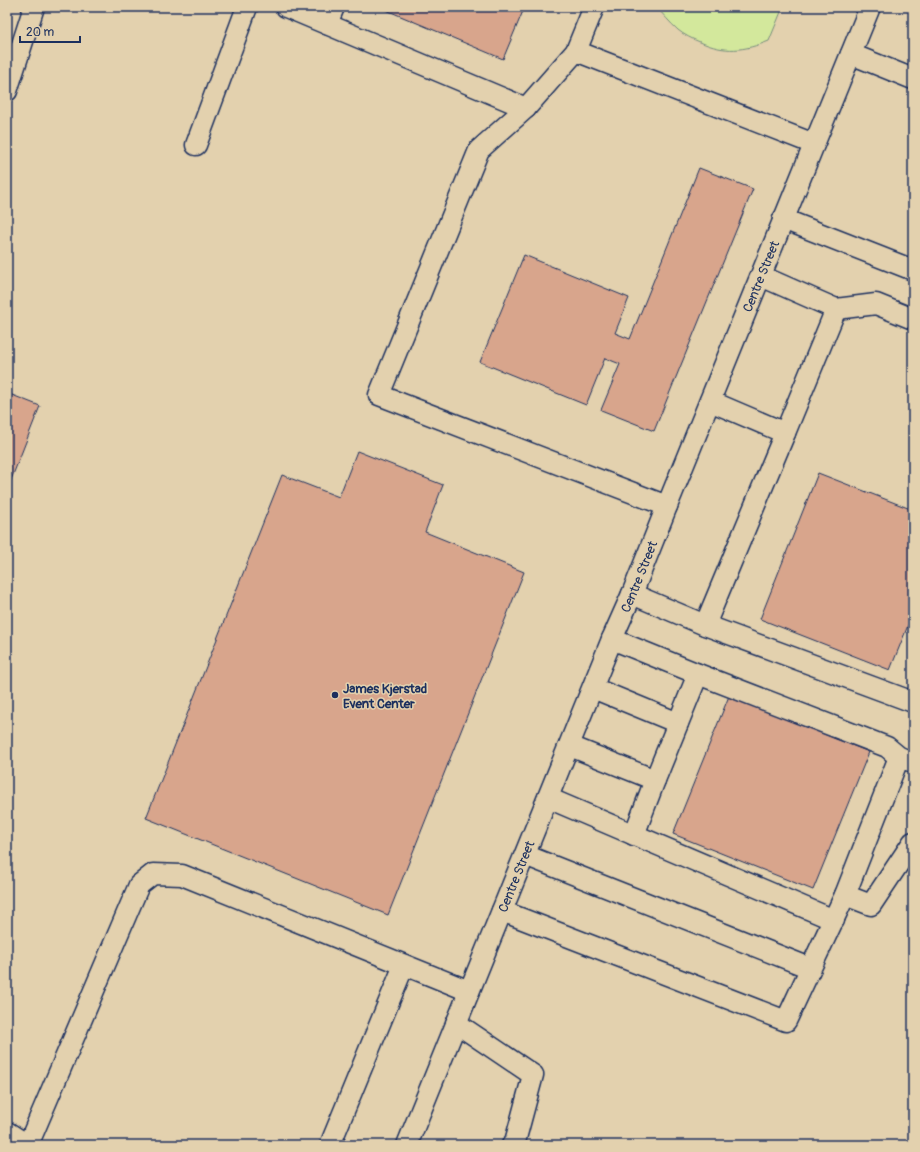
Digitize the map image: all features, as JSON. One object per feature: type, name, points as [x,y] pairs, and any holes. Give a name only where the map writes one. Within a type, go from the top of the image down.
[{"type":"street","points":[[7,91],[34,7]]},
{"type":"street","points":[[196,145],[247,7]]},
{"type":"street","points":[[286,7],[331,16],[526,108]]},
{"type":"street","points":[[594,7],[576,51],[526,108],[479,150],[379,394],[667,506]]},
{"type":"street","name":"Centre Street","points":[[412,1143],[456,1023],[870,7]]},
{"type":"street","points":[[576,51],[814,144]]},
{"type":"street","points":[[851,54],[913,79]]},
{"type":"street","points":[[783,219],[913,270]]},
{"type":"street","points":[[761,276],[836,309],[876,304],[913,319]]},
{"type":"street","points":[[705,625],[836,309]]},
{"type":"street","points":[[710,401],[785,433]]},
{"type":"street","points":[[632,594],[705,625],[913,702]]},
{"type":"street","points":[[502,911],[786,1021],[846,895],[906,760],[887,747],[612,639]]},
{"type":"street","points":[[634,835],[698,674]]},
{"type":"street","points":[[593,688],[678,723]]},
{"type":"street","points":[[570,746],[655,780]]},
{"type":"street","points":[[548,798],[834,920]]},
{"type":"street","points":[[846,895],[871,905],[913,842]]},
{"type":"street","points":[[525,855],[810,968]]},
{"type":"street","points":[[7,1132],[27,1145],[40,1118],[139,885],[153,874],[182,875],[469,991]]},
{"type":"street","points":[[330,1145],[404,965]]},
{"type":"street","points":[[456,1023],[533,1075],[515,1144]]},
{"type":"green space","points":[[656,7],[783,7],[769,41],[743,49],[726,49],[709,46],[688,37],[680,32]]},
{"type":"building","points":[[379,7],[514,7],[523,11],[503,59]]},
{"type":"building","points":[[699,168],[753,189],[654,431],[601,410],[620,364],[605,358],[586,405],[480,362],[524,255],[629,298],[615,333],[630,339]]},
{"type":"building","points":[[7,393],[40,406],[7,490]]},
{"type":"building","name":"James Kjerstad Event Center","points":[[357,451],[443,485],[425,532],[524,572],[388,915],[146,818],[282,475],[339,497]]},
{"type":"building","points":[[818,473],[913,510],[913,613],[890,670],[760,619]]},
{"type":"building","points":[[729,696],[869,752],[813,890],[673,834]]},
{"type":"place","name":"James Kjerstad Event Center","points":[[335,695]]}]
